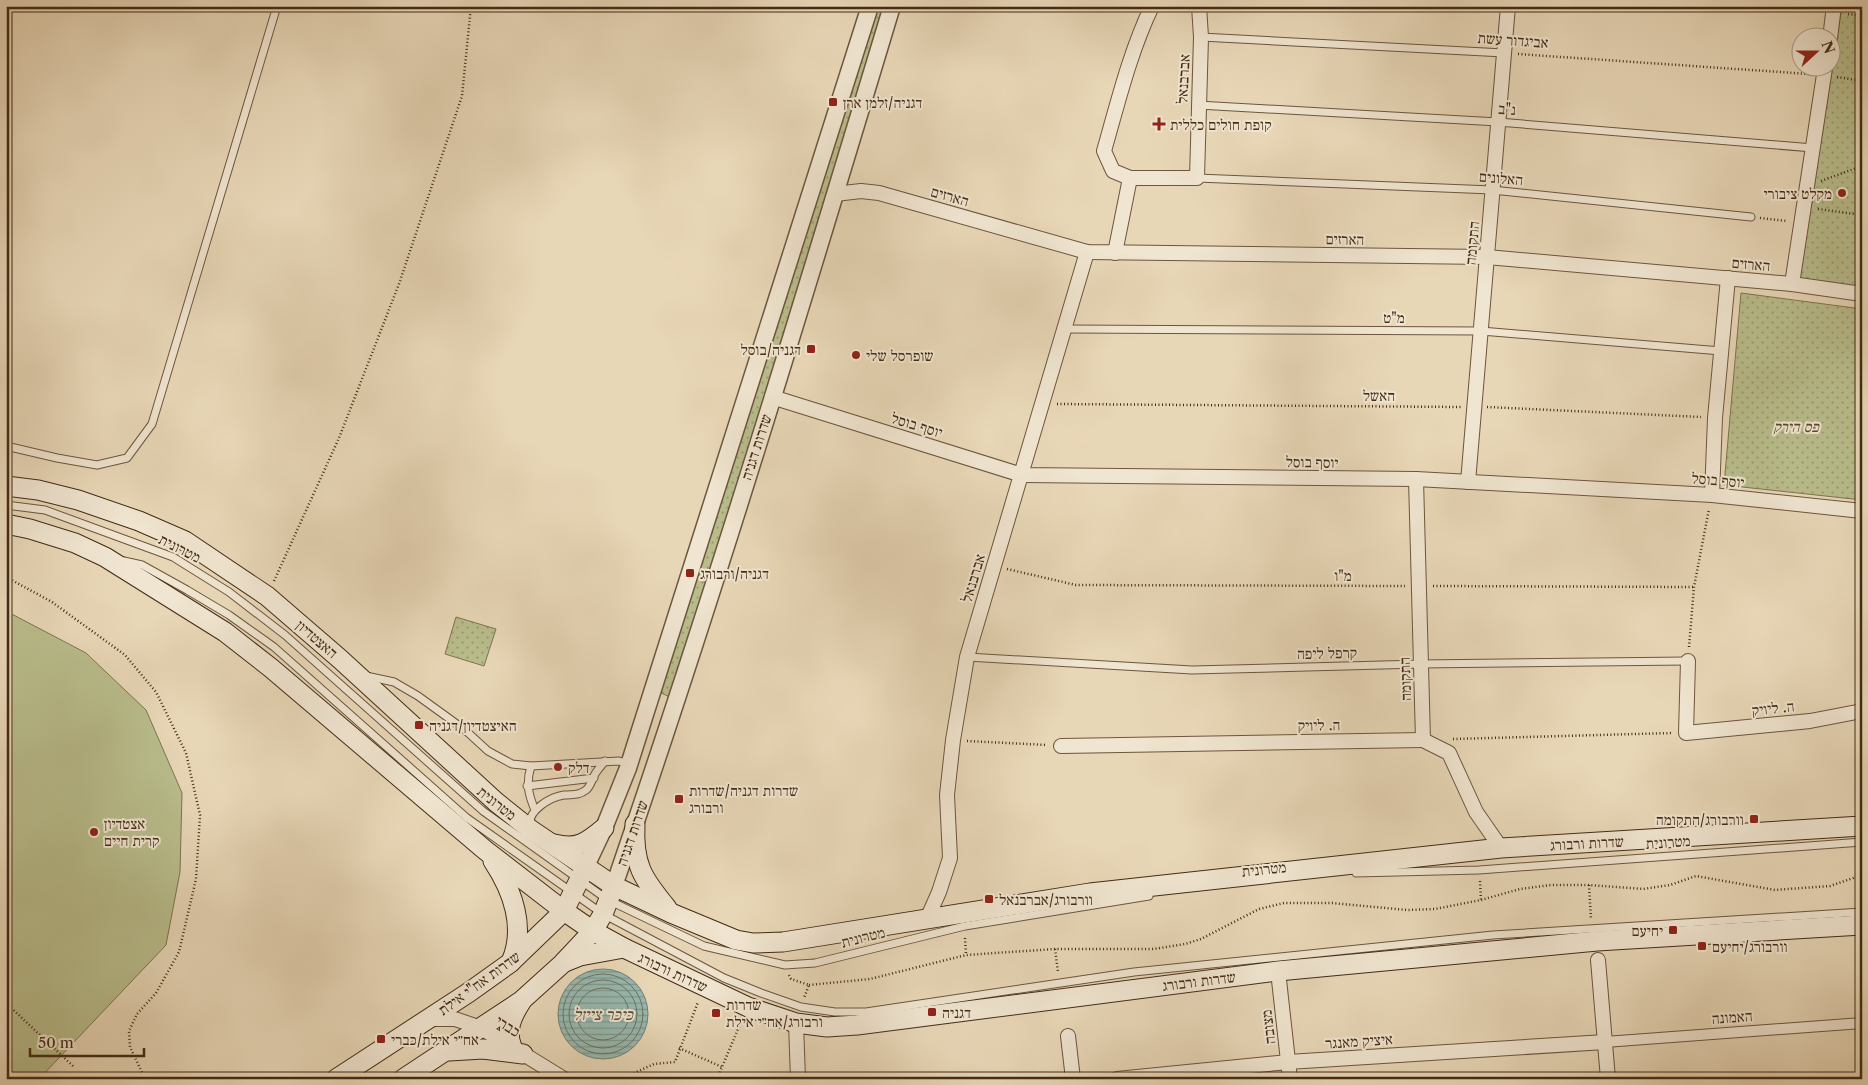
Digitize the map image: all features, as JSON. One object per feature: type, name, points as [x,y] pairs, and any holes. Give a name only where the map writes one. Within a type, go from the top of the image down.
[{"type":"main road","name":"האצטדיון","points":[[6,486],[38,490],[78,500],[139,520],[185,541],[267,596],[489,796],[531,830],[552,844],[580,880]]},
{"type":"main road","points":[[6,524],[30,529],[75,543],[104,557],[225,632],[271,668],[485,850],[564,911]]},
{"type":"main road","points":[[635,824],[634,851],[642,874],[672,913]]},
{"type":"main road","name":"שדרות ורבורג","points":[[580,880],[608,900],[672,913],[736,940],[752,943],[783,942],[1090,893],[1501,848],[1862,826]]},
{"type":"main road","points":[[552,844],[570,847],[579,845],[588,841],[604,828]]},
{"type":"main road","points":[[485,850],[508,887],[514,905],[518,938],[510,963]]},
{"type":"main road","name":"שדרות אח\"י אילת","points":[[336,1079],[494,976],[510,963],[564,911],[580,880]]},
{"type":"main road","points":[[403,1079],[521,1001],[562,964],[593,931],[608,900]]},
{"type":"main road","name":"שדרות ורבורג","points":[[564,911],[593,931],[624,948],[748,1006],[799,1015],[827,1027],[857,1025],[1278,971],[1596,941],[1862,925]]},
{"type":"main road","points":[[562,964],[580,956],[624,948]]},
{"type":"main road","points":[[518,1051],[509,1038],[510,1022],[521,1001]]},
{"type":"main road","points":[[446,1051],[483,1049],[518,1051]]},
{"type":"street","name":"שדרות דגניה","points":[[580,880],[604,828],[628,768],[870,6]]},
{"type":"street","name":"שדרות דגניה","points":[[608,900],[635,824],[772,397],[892,6]]},
{"type":"street","points":[[1152,6],[1141,29],[1128,66],[1104,151],[1113,171],[1130,178],[1197,178]]},
{"type":"street","name":"אברבנאל","points":[[1197,178],[1201,37],[1199,6]]},
{"type":"street","name":"התקומה","points":[[1468,482],[1508,6]]},
{"type":"street","points":[[1831,28],[1834,9]]},
{"type":"street","points":[[1792,284],[1823,78]]},
{"type":"street","points":[[1115,253],[1130,178]]},
{"type":"street","name":"הארזים","points":[[835,194],[861,191],[879,193],[1088,252],[1487,257],[1728,278],[1861,292]]},
{"type":"street","name":"אברבנאל","points":[[927,919],[940,892],[950,858],[947,795],[953,740],[967,657],[1088,252]]},
{"type":"street","points":[[1712,495],[1715,418],[1728,278]]},
{"type":"street","name":"יוסף בוסל","points":[[772,397],[1022,474],[1416,479],[1712,495],[1862,511]]},
{"type":"street","name":"התקומה","points":[[1416,479],[1420,664],[1424,740]]},
{"type":"street","points":[[1686,733],[1688,661]]},
{"type":"street","name":"ה. ליויק","points":[[1686,733],[1810,721],[1862,711]]},
{"type":"street","points":[[1424,740],[1449,753],[1476,812],[1501,848]]},
{"type":"street","name":"ה. ליויק","points":[[1061,746],[1424,740]]},
{"type":"street","points":[[1598,960],[1608,1079]]},
{"type":"street","name":"מצובה","points":[[1278,971],[1290,1079]]},
{"type":"street","points":[[798,1079],[799,1015]]},
{"type":"street","name":"כברי","points":[[429,1019],[455,1019],[481,1028],[564,1079]]},
{"type":"street","name":"האמונה","points":[[1605,1042],[1862,1023]]},
{"type":"street","points":[[1068,1036],[1073,1079]]},
{"type":"street","name":"איציק מאנגר","points":[[1117,1079],[1288,1062],[1605,1042]]},
{"type":"lane","points":[[6,446],[56,458],[97,465],[127,458],[152,424],[277,6]]},
{"type":"lane","name":"אביגדור עשת","points":[[1201,37],[1504,53]]},
{"type":"lane","name":"נ\"ב","points":[[1198,105],[1498,122],[1813,148]]},
{"type":"lane","name":"האלונים","points":[[1197,178],[1492,190],[1751,217]]},
{"type":"lane","name":"מ\"ט","points":[[1065,329],[1481,331],[1721,351]]},
{"type":"lane","name":"מטרונית","points":[[6,505],[46,510],[173,557],[229,592],[285,635],[483,811],[608,900],[724,978],[760,994],[799,1015],[866,1012],[1153,970],[1493,934],[1862,912]]},
{"type":"lane","name":"מטרונית","points":[[104,557],[142,565],[229,615],[274,647],[467,818],[580,880]]},
{"type":"lane","name":"קרפל ליפה","points":[[967,657],[1192,670],[1420,664],[1688,661]]},
{"type":"lane","points":[[358,676],[371,676],[394,682],[418,696],[465,730],[488,751],[512,764],[531,766],[619,761],[626,763],[628,768]]},
{"type":"lane","points":[[531,830],[529,821],[536,810],[562,795],[579,795],[589,788],[605,762]]},
{"type":"lane","points":[[531,766],[527,786],[530,799],[536,810]]},
{"type":"lane","points":[[527,786],[594,778]]},
{"type":"lane","name":"מטרונית","points":[[1344,874],[1479,870],[1862,842]]},
{"type":"lane","name":"מטרונית","points":[[608,900],[704,946],[785,965],[815,963],[965,926],[1158,894]]},
{"type":"path","points":[[267,596],[282,567],[339,438],[399,284],[462,96],[471,6]]},
{"type":"path","points":[[1782,6],[1834,9]]},
{"type":"path","name":"אביגדור עשת","points":[[1504,53],[1790,69]]},
{"type":"path","name":"אביגדור עשת","points":[[1840,75],[1862,81]]},
{"type":"path","points":[[1808,180],[1822,181],[1862,166]]},
{"type":"path","points":[[1818,209],[1862,216]]},
{"type":"path","points":[[1751,217],[1801,222]]},
{"type":"path","name":"האשל","points":[[1043,404],[1474,407],[1715,418]]},
{"type":"path","points":[[1688,661],[1694,587],[1712,495]]},
{"type":"path","name":"מ\"ו","points":[[994,566],[1076,585],[1694,587]]},
{"type":"path","points":[[6,577],[52,602],[125,656],[156,692],[186,753],[200,814],[196,879],[179,952],[156,993],[137,1014],[129,1031],[130,1047],[144,1079]]},
{"type":"path","points":[[1453,739],[1686,733]]},
{"type":"path","points":[[953,740],[1061,746]]},
{"type":"path","points":[[1479,870],[1481,900]]},
{"type":"path","points":[[785,965],[791,979],[809,985],[870,979],[966,956],[1055,949],[1154,949],[1185,944],[1201,940],[1259,909],[1284,903],[1332,903],[1407,910],[1435,909],[1481,900],[1520,889],[1551,885],[1589,885],[1643,889],[1670,885],[1696,876],[1775,890],[1830,886],[1862,875]]},
{"type":"path","points":[[1589,885],[1591,928]]},
{"type":"path","points":[[965,926],[966,956]]},
{"type":"path","points":[[1055,949],[1060,984]]},
{"type":"path","points":[[799,1015],[809,985]]},
{"type":"path","points":[[622,1078],[654,1064],[675,1062],[705,986]]},
{"type":"path","points":[[6,1002],[74,1067]]},
{"type":"path","points":[[717,1079],[748,1006]]},
{"type":"path","points":[[679,1048],[722,1067]]},
{"type":"green space","points":[[874,6],[888,6],[674,699],[655,690]]},
{"type":"green space","points":[[1842,6],[1862,6],[1862,249],[1855,287],[1799,278],[1831,78],[1840,78],[1839,28]]},
{"type":"green space","name":"פס הירק","points":[[1741,293],[1862,309],[1862,500],[1724,485]]},
{"type":"green space","name":"אצטדיון קרית חיים","points":[[6,611],[86,653],[146,710],[182,793],[180,872],[166,945],[39,1079],[6,1079]]},
{"type":"green space","points":[[456,617],[496,629],[484,666],[445,654]]},
{"type":"water","name":"כיכר צייזל","points":[[603,969],[620,972],[635,982],[645,997],[648,1014],[645,1031],[635,1046],[620,1056],[603,1059],[586,1056],[571,1046],[561,1031],[558,1014],[561,997],[571,982],[586,972]]},
{"type":"place","name":"דגניה/זלמן ארן","points":[[833,102]]},
{"type":"place","name":"קופת חולים כללית","points":[[1159,124]]},
{"type":"place","name":"מקלט ציבורי","points":[[1842,193]]},
{"type":"place","name":"דגניה/בוסל","points":[[811,349]]},
{"type":"place","name":"שופרסל שלי","points":[[856,355]]},
{"type":"place","name":"דגניה/ורבורג","points":[[690,573]]},
{"type":"place","name":"האיצטדיון/דגניה","points":[[419,725]]},
{"type":"place","name":"דלק","points":[[558,767]]},
{"type":"place","name":"שדרות דגניה/שדרות ורבורג","points":[[679,799]]},
{"type":"place","name":"וורבורג/התקומה","points":[[1754,819]]},
{"type":"place","name":"אצטדיון קרית חיים","points":[[94,832]]},
{"type":"place","name":"וורבורג/אברבנאל","points":[[989,899]]},
{"type":"place","name":"יחיעם","points":[[1673,930]]},
{"type":"place","name":"וורבורג/יחיעם","points":[[1702,946]]},
{"type":"place","name":"דגניה","points":[[932,1012]]},
{"type":"place","name":"שדרות ורבורג/אח״י אילת","points":[[716,1013]]},
{"type":"place","name":"אח״י אילת/כברי","points":[[381,1039]]}]
